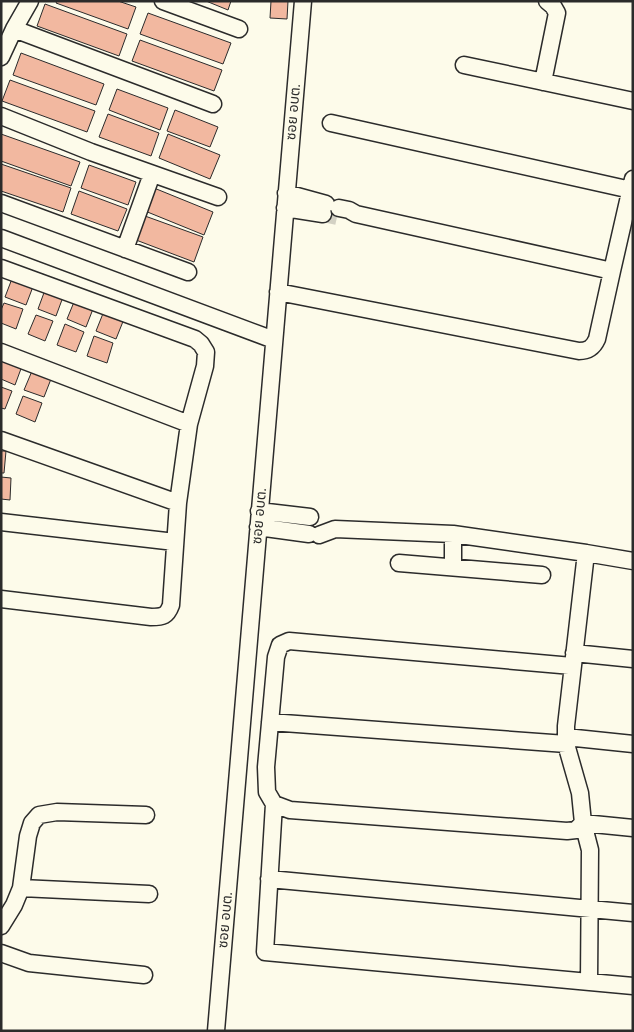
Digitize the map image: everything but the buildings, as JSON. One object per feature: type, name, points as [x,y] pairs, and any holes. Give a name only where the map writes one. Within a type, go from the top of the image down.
[{"type":"street","points":[[1,57],[30,1]]},
{"type":"street","points":[[163,1],[239,29]]},
{"type":"street","name":"ซอย อบต.","points":[[216,1031],[303,1]]},
{"type":"street","points":[[543,82],[557,13],[547,1]]},
{"type":"street","points":[[14,29],[213,104]]},
{"type":"street","points":[[464,65],[633,101]]},
{"type":"street","points":[[1,116],[91,152],[218,197]]},
{"type":"street","points":[[278,292],[579,351],[590,349],[597,339],[632,184],[331,122]]},
{"type":"street","points":[[125,249],[152,174]]},
{"type":"street","points":[[286,201],[331,211],[349,210],[356,214],[612,271]]},
{"type":"street","points":[[1,203],[188,272]]},
{"type":"street","points":[[1,238],[274,340]]},
{"type":"street","points":[[1,268],[194,339],[201,344],[206,352],[205,366],[189,424],[178,503],[171,605],[168,613],[160,617],[151,617],[1,600]]},
{"type":"street","points":[[194,339],[203,314]]},
{"type":"street","points":[[1,352],[189,424]]},
{"type":"street","points":[[1,440],[178,503]]},
{"type":"street","points":[[259,519],[319,527],[453,534],[633,561]]},
{"type":"street","points":[[1,522],[175,542]]},
{"type":"street","points":[[453,534],[453,568]]},
{"type":"street","points":[[586,554],[573,659],[566,741],[580,793],[583,823],[590,850],[589,982]]},
{"type":"street","points":[[399,563],[542,575]]},
{"type":"street","points":[[633,659],[573,659],[289,641],[280,645],[276,657],[266,767],[267,792],[274,804],[265,952],[633,986]]},
{"type":"street","points":[[270,722],[633,744]]},
{"type":"street","points":[[274,804],[290,810],[567,831],[576,830],[583,823]]},
{"type":"street","points":[[1,926],[14,905],[21,888],[28,836],[32,823],[39,815],[56,812],[146,816]]},
{"type":"street","points":[[583,823],[633,828]]},
{"type":"street","points":[[270,879],[633,913]]},
{"type":"street","points":[[21,888],[149,894]]},
{"type":"street","points":[[1,953],[29,963],[144,974]]},
{"type":"tunnel","points":[[323,214],[337,217]]}]
